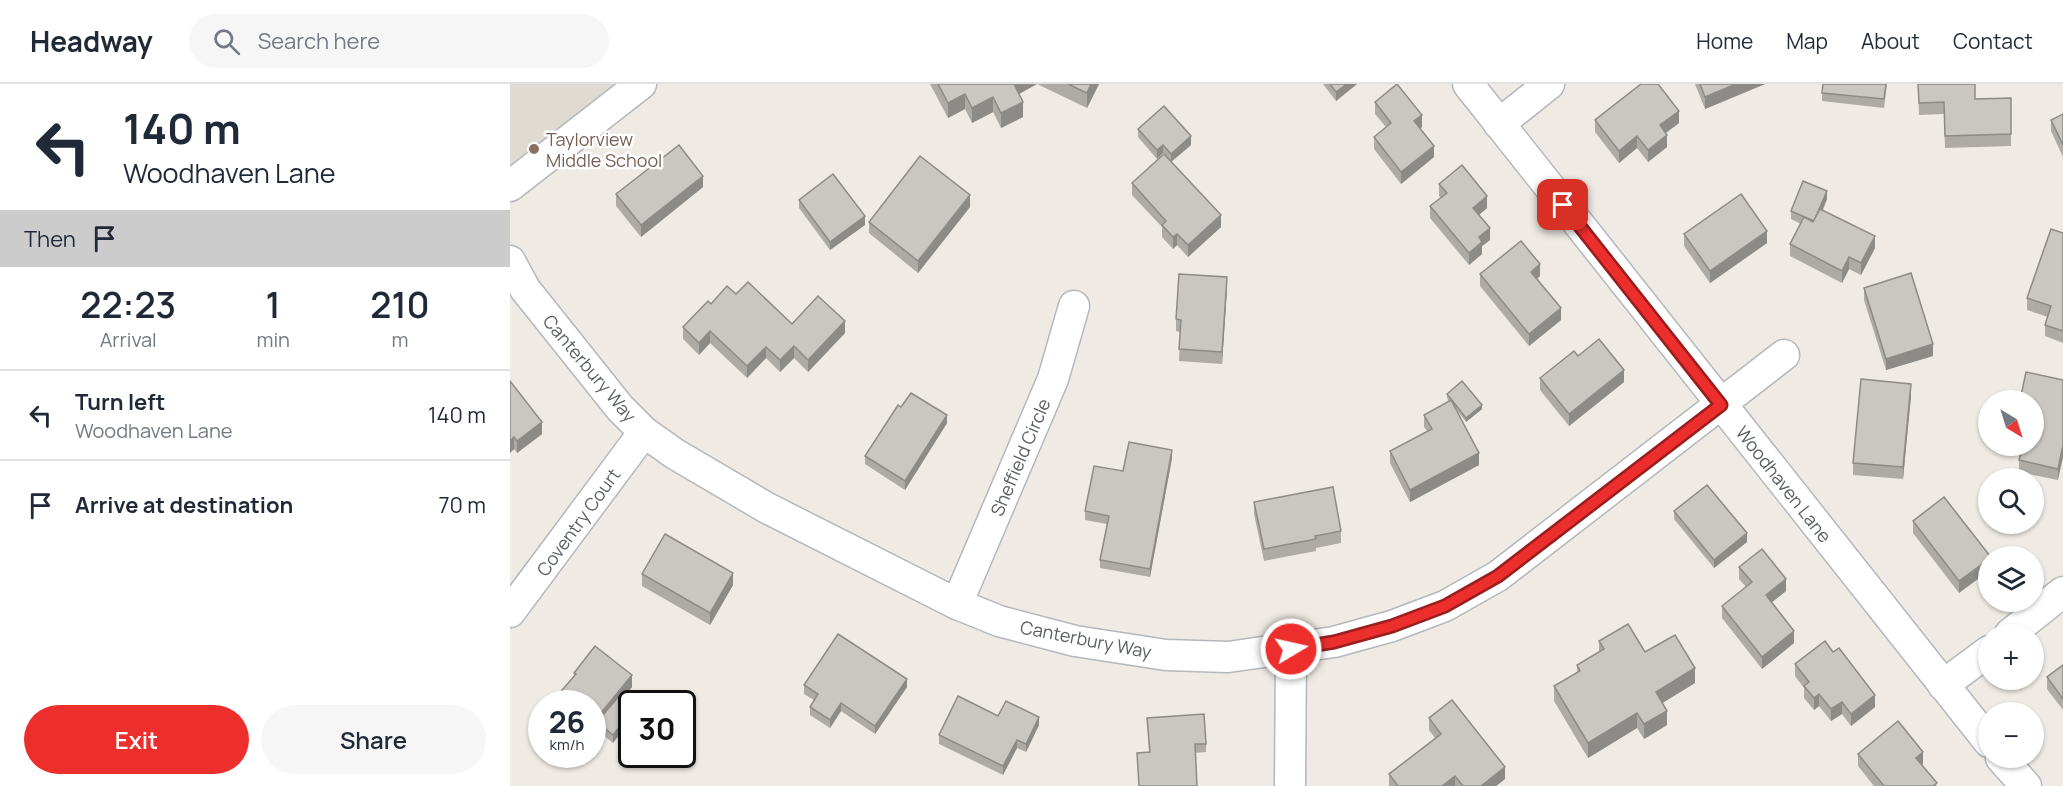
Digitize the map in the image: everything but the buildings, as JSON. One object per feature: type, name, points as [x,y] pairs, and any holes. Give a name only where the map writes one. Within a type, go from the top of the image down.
[{"type":"street","points":[[510,186],[641,84]]},
{"type":"street","name":"Woodhaven Lane","points":[[1468,84],[1978,728]]},
{"type":"street","points":[[1499,124],[1549,84]]},
{"type":"street","name":"Canterbury Way","points":[[510,261],[525,289],[620,408],[644,432],[767,508],[957,604],[999,621],[1076,641],[1166,655],[1228,657],[1334,642],[1392,626],[1445,606],[1498,576],[1784,355]]},
{"type":"street","name":"Sheffield Circle","points":[[957,604],[1053,379],[1074,306]]},
{"type":"street","name":"Coventry Court","points":[[510,612],[644,432]]},
{"type":"street","points":[[2023,624],[2063,592]]},
{"type":"street","points":[[1290,786],[1291,649]]},
{"type":"street","points":[[1943,685],[1978,659]]},
{"type":"street","points":[[2010,768],[2026,786]]},
{"type":"shaded area","name":"Taylorview Middle School","points":[[510,84],[641,84],[510,186]]},
{"type":"place","name":"Taylorview Middle School","points":[[534,149]]},
{"type":"route","points":[[1291,649],[1334,642],[1392,626],[1445,606],[1498,576],[1721,405],[1563,205]]}]
